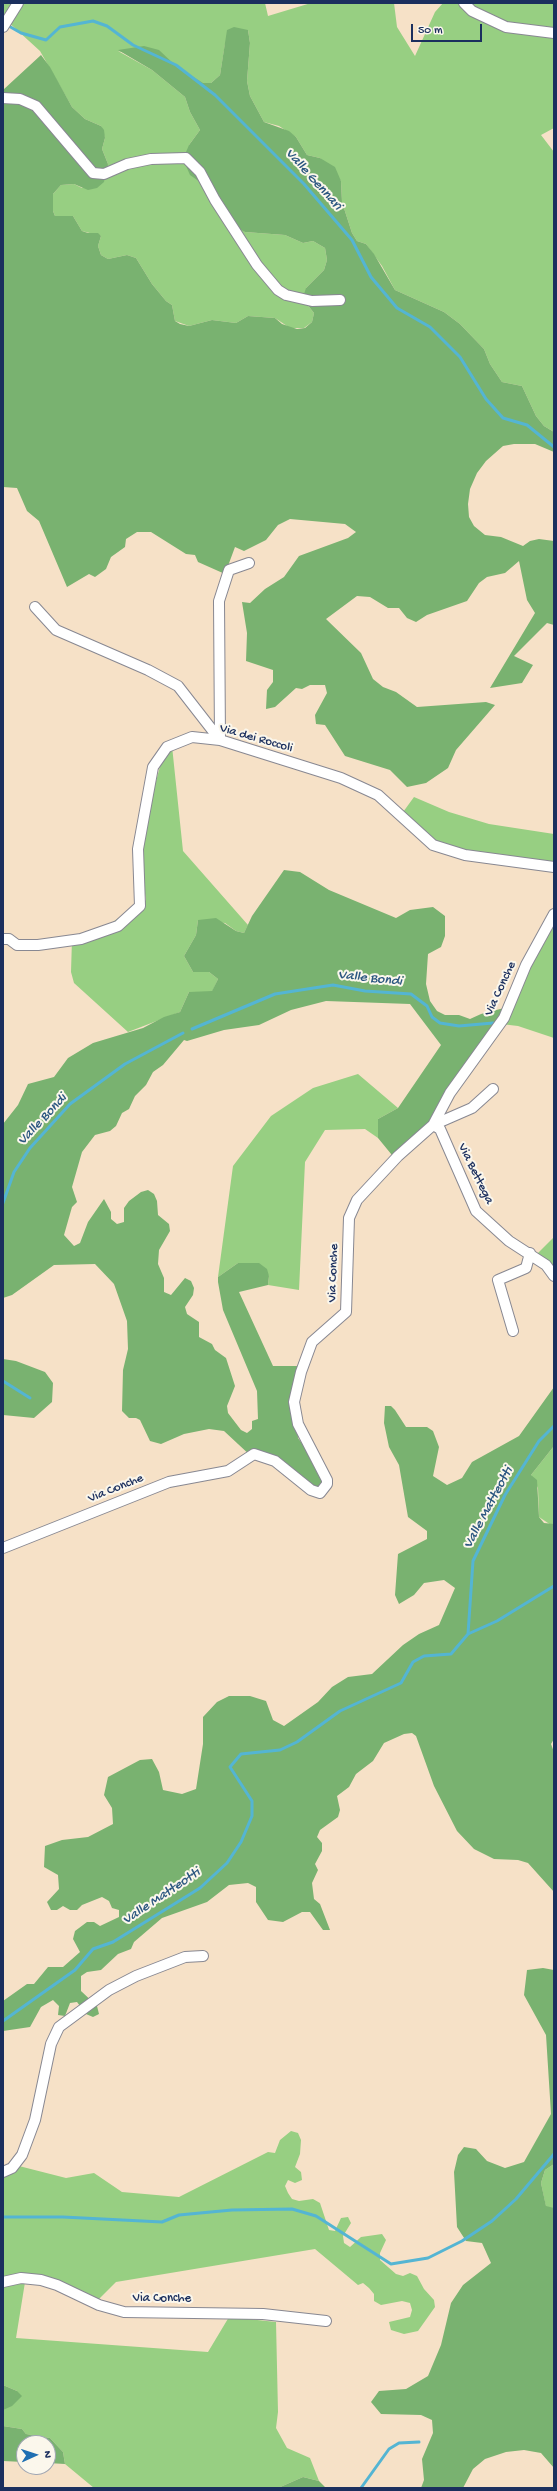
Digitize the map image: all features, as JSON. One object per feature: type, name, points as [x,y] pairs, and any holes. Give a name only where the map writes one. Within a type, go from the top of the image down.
[{"type":"street","points":[[3,27],[18,3]]},
{"type":"street","points":[[464,3],[472,11],[506,27],[554,32]]},
{"type":"street","points":[[3,98],[20,99],[36,106],[93,173],[104,174],[127,164],[151,159],[186,158],[200,172],[215,200],[257,265],[278,290],[286,295],[312,301],[340,300]]},
{"type":"street","points":[[220,740],[219,601],[229,570],[249,563]]},
{"type":"street","points":[[35,607],[56,630],[148,670],[178,686],[220,740]]},
{"type":"street","name":"Via dei Roccoli","points":[[3,939],[9,939],[17,946],[38,945],[81,939],[118,926],[140,906],[138,849],[153,767],[167,747],[192,737],[220,740],[341,778],[378,795],[433,846],[465,855],[498,861],[554,867]]},
{"type":"street","name":"Via Conche","points":[[3,1548],[169,1482],[228,1471],[254,1454],[275,1461],[311,1490],[320,1493],[327,1484],[327,1480],[298,1424],[294,1402],[301,1372],[312,1342],[346,1312],[349,1218],[357,1200],[398,1156],[433,1125],[450,1093],[504,1018],[526,965],[554,914]]},
{"type":"street","points":[[433,1125],[472,1108],[493,1089]]},
{"type":"street","name":"Via Bettega","points":[[433,1125],[440,1129],[476,1211],[509,1241],[530,1253],[546,1265],[554,1276]]},
{"type":"street","points":[[513,1331],[498,1280],[526,1268],[530,1253]]},
{"type":"street","points":[[3,2172],[12,2168],[22,2154],[34,2120],[51,2044],[59,2027],[109,1990],[136,1976],[185,1957],[203,1956]]},
{"type":"street","name":"Via Conche","points":[[3,2282],[22,2278],[41,2280],[58,2285],[99,2305],[124,2312],[262,2314],[326,2321]]},
{"type":"green space","points":[[3,3],[265,3],[268,16],[311,3],[394,3],[397,27],[415,56],[435,12],[443,3],[554,3],[554,128],[541,135],[554,152],[554,432],[544,426],[536,416],[522,386],[502,382],[490,364],[484,349],[460,324],[444,312],[395,290],[382,266],[366,244],[357,241],[352,233],[342,202],[341,181],[320,158],[307,155],[296,137],[279,126],[264,122],[250,96],[247,81],[250,43],[248,30],[225,44],[220,75],[211,83],[203,84],[176,66],[118,51],[152,70],[185,97],[190,112],[200,130],[189,145],[200,182],[245,232],[285,235],[303,243],[313,241],[325,248],[327,260],[324,270],[306,288],[306,303],[314,313],[312,322],[304,328],[290,328],[275,318],[248,316],[236,323],[212,320],[189,326],[175,321],[172,305],[166,301],[152,284],[136,258],[127,255],[108,259],[101,255],[98,246],[101,236],[82,231],[73,216],[55,216],[53,211],[53,194],[61,185],[74,184],[82,188],[108,164],[102,149],[105,138],[101,126],[85,119],[72,107],[40,51],[6,20],[3,25]]},
{"type":"green space","points":[[234,27],[248,30],[250,43],[247,81],[250,96],[264,122],[289,131],[296,137],[307,155],[320,158],[335,167],[341,181],[342,202],[352,233],[357,241],[366,244],[374,254],[395,290],[444,312],[460,324],[484,349],[490,364],[502,382],[522,386],[536,416],[544,426],[554,432],[554,452],[535,444],[514,444],[503,446],[486,461],[477,473],[470,489],[468,504],[469,517],[474,526],[485,535],[501,537],[523,546],[530,541],[539,539],[554,541],[554,625],[547,623],[514,656],[533,665],[522,683],[490,688],[535,613],[527,600],[519,561],[505,573],[487,577],[479,583],[467,601],[427,615],[416,622],[407,618],[399,608],[388,608],[370,597],[357,596],[326,619],[361,653],[373,679],[383,687],[396,692],[417,707],[486,702],[495,705],[456,750],[448,768],[426,783],[407,787],[390,770],[345,756],[325,725],[316,724],[315,715],[327,693],[325,685],[310,685],[302,689],[296,688],[275,707],[266,709],[267,690],[273,682],[273,670],[246,661],[247,633],[242,602],[250,603],[265,589],[284,577],[299,556],[348,538],[356,532],[345,524],[290,519],[278,525],[266,540],[244,551],[235,547],[225,574],[198,562],[195,555],[186,554],[151,532],[137,532],[126,539],[125,547],[111,557],[106,569],[95,577],[89,574],[67,587],[39,521],[27,511],[17,488],[3,487],[3,90],[41,55],[50,67],[72,107],[85,119],[101,126],[104,130],[105,138],[102,149],[108,164],[104,182],[97,188],[88,190],[74,184],[61,185],[53,194],[53,211],[55,216],[73,216],[82,231],[88,233],[98,233],[101,236],[98,246],[101,255],[108,259],[127,255],[136,258],[152,284],[166,301],[172,305],[175,321],[180,324],[189,326],[212,320],[236,323],[248,316],[275,318],[282,324],[297,329],[305,328],[312,322],[314,313],[306,303],[304,294],[306,288],[324,270],[327,260],[325,248],[313,241],[303,243],[285,235],[245,232],[235,226],[200,182],[190,175],[183,159],[189,145],[200,130],[190,112],[185,97],[152,70],[118,50],[144,46],[159,50],[176,66],[203,83],[211,83],[220,75],[227,30]]},
{"type":"green space","points":[[172,746],[183,851],[248,925],[244,933],[236,931],[225,923],[198,920],[196,935],[184,956],[193,972],[209,972],[218,979],[212,992],[189,992],[180,1012],[128,1032],[74,983],[71,972],[72,939],[87,939],[146,900],[138,846],[161,763]]},
{"type":"green space","points":[[414,797],[449,812],[489,824],[554,834],[554,869],[427,845],[398,819]]},
{"type":"green space","points":[[284,870],[300,872],[329,890],[396,918],[410,910],[433,907],[445,916],[445,936],[441,947],[428,954],[426,984],[430,1001],[437,1011],[445,1015],[459,1015],[470,1019],[481,1014],[508,1007],[501,1024],[436,1124],[396,1160],[378,1138],[378,1119],[398,1108],[441,1045],[410,1004],[326,1001],[291,1010],[259,1025],[224,1030],[187,1041],[184,1040],[163,1065],[153,1072],[146,1085],[135,1096],[129,1109],[122,1113],[116,1126],[110,1131],[95,1135],[82,1152],[72,1187],[77,1202],[72,1207],[64,1235],[74,1246],[80,1243],[88,1222],[104,1199],[111,1212],[111,1219],[117,1224],[124,1222],[124,1208],[129,1201],[141,1192],[148,1190],[154,1194],[157,1201],[158,1215],[169,1224],[170,1231],[159,1250],[158,1264],[164,1278],[164,1292],[171,1295],[185,1278],[191,1281],[194,1288],[193,1295],[185,1307],[187,1314],[199,1322],[199,1337],[212,1344],[215,1350],[226,1358],[235,1386],[227,1406],[228,1413],[241,1430],[247,1433],[252,1429],[252,1421],[258,1419],[257,1391],[223,1310],[218,1277],[238,1263],[259,1263],[267,1269],[269,1276],[268,1285],[239,1292],[273,1366],[304,1366],[296,1406],[298,1438],[326,1476],[320,1496],[312,1496],[265,1460],[252,1457],[224,1431],[209,1429],[184,1434],[161,1444],[150,1441],[140,1420],[136,1418],[129,1418],[122,1411],[123,1370],[128,1349],[127,1321],[114,1284],[95,1264],[54,1265],[12,1295],[3,1298],[3,1124],[18,1105],[28,1084],[54,1077],[68,1058],[93,1043],[143,1028],[164,1017],[180,1012],[189,992],[212,991],[218,979],[209,972],[193,972],[184,956],[196,935],[198,920],[216,918],[236,931],[244,933],[252,916]]},
{"type":"green space","points":[[554,916],[554,1038],[518,1026],[501,1024]]},
{"type":"green space","points":[[358,1074],[398,1108],[378,1119],[378,1138],[365,1129],[325,1130],[305,1162],[299,1290],[268,1285],[269,1276],[258,1263],[238,1263],[218,1277],[233,1166],[271,1116],[313,1088]]},
{"type":"green space","points":[[554,1237],[554,1270],[536,1255]]},
{"type":"green space","points":[[3,1359],[16,1361],[45,1372],[53,1383],[52,1402],[34,1418],[3,1415]]},
{"type":"green space","points":[[554,1387],[554,1446],[531,1475],[537,1480],[539,1517],[544,1523],[554,1524],[554,1739],[551,1744],[554,1752],[554,1892],[528,1863],[518,1860],[494,1859],[474,1849],[457,1831],[434,1786],[416,1736],[412,1733],[404,1734],[384,1743],[373,1761],[356,1774],[349,1787],[337,1796],[340,1810],[338,1817],[320,1830],[317,1837],[322,1843],[322,1851],[315,1864],[318,1870],[312,1883],[314,1899],[320,1904],[330,1930],[323,1930],[310,1912],[302,1912],[283,1922],[268,1920],[256,1902],[256,1887],[248,1883],[229,1885],[207,1902],[162,1918],[134,1942],[131,1949],[118,1954],[101,1970],[87,1972],[81,1976],[81,1991],[97,2006],[99,2014],[93,2017],[86,2014],[77,2002],[70,2003],[65,2016],[58,2015],[59,2006],[53,2000],[41,2007],[30,2027],[3,2031],[3,2001],[27,1984],[34,1984],[48,1967],[63,1967],[80,1952],[73,1939],[75,1931],[87,1922],[94,1922],[100,1926],[119,1917],[119,1910],[112,1908],[109,1901],[102,1897],[82,1905],[77,1910],[70,1910],[63,1906],[57,1910],[51,1910],[47,1902],[59,1889],[58,1875],[44,1867],[45,1846],[62,1840],[88,1837],[113,1824],[112,1808],[104,1795],[108,1777],[140,1760],[152,1759],[159,1772],[163,1790],[182,1794],[196,1789],[203,1744],[203,1717],[217,1702],[229,1696],[250,1696],[266,1701],[273,1720],[284,1726],[318,1702],[332,1687],[348,1677],[372,1674],[403,1645],[419,1634],[439,1625],[455,1588],[444,1580],[424,1583],[414,1595],[399,1604],[395,1595],[398,1554],[427,1539],[427,1531],[408,1517],[399,1465],[389,1447],[384,1423],[385,1406],[391,1406],[395,1410],[406,1427],[427,1427],[433,1431],[439,1447],[433,1476],[447,1485],[462,1478],[472,1462],[519,1436]]},
{"type":"green space","points":[[554,1446],[554,1524],[551,1525],[539,1517],[538,1488],[531,1475]]},
{"type":"green space","points":[[543,1968],[554,1970],[554,2164],[545,2170],[541,2183],[546,2206],[554,2208],[554,2468],[541,2453],[524,2450],[506,2452],[485,2459],[473,2469],[463,2488],[421,2488],[424,2480],[422,2459],[433,2433],[432,2420],[421,2415],[381,2414],[371,2402],[379,2391],[406,2389],[428,2376],[441,2345],[451,2303],[463,2285],[491,2263],[482,2243],[466,2241],[457,2227],[454,2172],[458,2155],[464,2147],[476,2149],[487,2161],[505,2168],[524,2162],[551,2114],[546,2035],[524,1995],[527,1970]]},
{"type":"green space","points":[[291,2131],[298,2133],[301,2140],[300,2154],[295,2167],[301,2172],[302,2180],[295,2183],[288,2180],[285,2186],[292,2199],[299,2201],[313,2199],[320,2203],[329,2230],[335,2231],[341,2218],[348,2217],[351,2223],[343,2236],[344,2243],[350,2247],[361,2237],[382,2234],[386,2240],[380,2253],[380,2260],[396,2274],[403,2276],[410,2273],[417,2276],[424,2289],[434,2300],[435,2307],[418,2331],[404,2334],[391,2330],[389,2322],[410,2317],[412,2310],[410,2303],[402,2301],[381,2305],[374,2301],[374,2294],[369,2288],[363,2283],[358,2285],[315,2249],[116,2282],[95,2303],[26,2276],[16,2338],[208,2352],[229,2317],[276,2322],[278,2412],[276,2428],[287,2448],[310,2458],[319,2481],[303,2477],[278,2488],[94,2488],[65,2464],[63,2452],[56,2444],[56,2435],[26,2434],[22,2429],[3,2426],[3,2410],[17,2391],[3,2385],[3,2166],[15,2165],[66,2178],[94,2173],[122,2192],[179,2197],[268,2152],[275,2153],[280,2140]]},
{"type":"green space","points":[[554,2164],[553,2209],[546,2207],[541,2183],[545,2170]]},
{"type":"green space","points":[[3,2385],[17,2391],[22,2396],[12,2406],[3,2410]]},
{"type":"green space","points":[[3,2426],[22,2429],[26,2434],[32,2435],[16,2435],[16,2462],[3,2461]]},
{"type":"green space","points":[[56,2444],[63,2452],[65,2464],[56,2463]]},
{"type":"green space","points":[[303,2477],[319,2481],[326,2488],[278,2488]]},
{"type":"waterway","name":"Valle Gennari","points":[[7,25],[21,33],[46,40],[60,27],[93,21],[107,26],[133,45],[176,65],[215,95],[304,184],[352,240],[371,277],[397,308],[430,327],[460,357],[486,399],[503,418],[527,425],[554,447]]},
{"type":"waterway","name":"Valle Bondi","points":[[192,1029],[275,994],[333,985],[365,991],[411,994],[427,1006],[432,1017],[440,1023],[459,1026],[493,1023]]},
{"type":"waterway","name":"Valle Bondi","points":[[3,1203],[14,1172],[30,1148],[70,1104],[125,1064],[183,1033]]},
{"type":"waterway","points":[[3,1381],[30,1398]]},
{"type":"waterway","name":"Valle Matteotti","points":[[468,1634],[473,1561],[505,1495],[539,1441],[554,1426]]},
{"type":"waterway","name":"Valle Matteotti","points":[[3,2021],[75,1970],[93,1949],[113,1942],[200,1888],[227,1863],[241,1842],[252,1816],[252,1801],[230,1767],[241,1754],[280,1750],[297,1742],[340,1711],[401,1683],[413,1662],[424,1656],[451,1654],[468,1634],[497,1621],[554,1586]]},
{"type":"waterway","points":[[3,2217],[63,2217],[162,2222],[179,2215],[232,2210],[292,2209],[316,2216],[391,2264],[428,2258],[462,2241],[492,2221],[516,2199],[554,2154]]},
{"type":"waterway","points":[[361,2488],[389,2449],[399,2443],[419,2442]]}]
